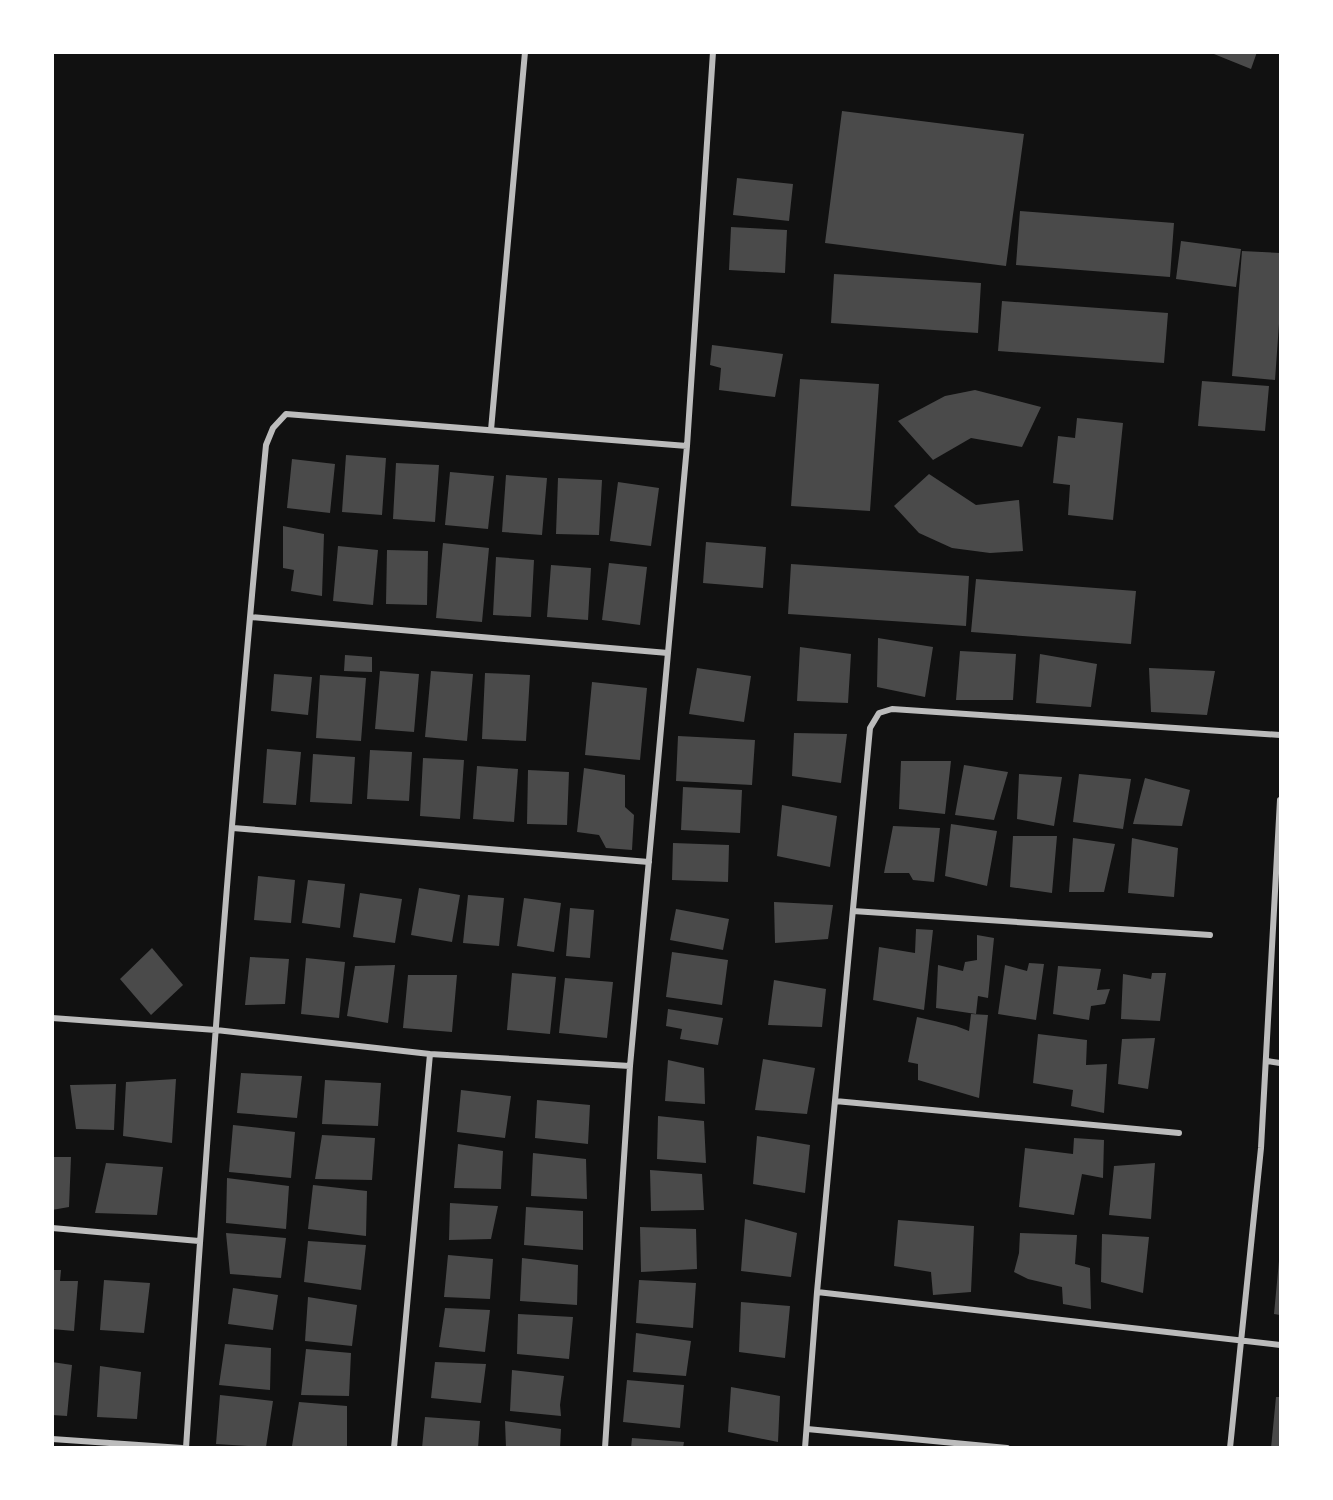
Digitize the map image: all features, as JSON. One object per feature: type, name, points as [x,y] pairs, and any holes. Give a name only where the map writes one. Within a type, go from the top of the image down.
[{"type":"street","points":[[491,430],[525,52]]},
{"type":"street","points":[[605,1448],[630,1066],[687,446],[713,52]]},
{"type":"street","points":[[52,1439],[184,1448],[250,617],[266,445],[273,428],[286,414],[687,446]]},
{"type":"street","points":[[250,617],[668,653]]},
{"type":"street","points":[[805,1448],[870,728],[879,713],[892,710],[1281,735]]},
{"type":"street","points":[[1230,1448],[1261,1148],[1281,800]]},
{"type":"street","points":[[233,828],[649,862]]},
{"type":"street","points":[[854,911],[1210,936]]},
{"type":"street","points":[[52,1018],[216,1030],[430,1054],[630,1066]]},
{"type":"street","points":[[394,1448],[430,1054]]},
{"type":"street","points":[[1267,1061],[1281,1063]]},
{"type":"street","points":[[835,1101],[1179,1133]]},
{"type":"street","points":[[52,1228],[199,1241]]},
{"type":"street","points":[[818,1292],[1281,1345]]},
{"type":"street","points":[[807,1429],[1006,1448]]},
{"type":"building","points":[[1209,52],[1257,52],[1251,69]]},
{"type":"building","points":[[842,111],[1024,134],[1006,266],[825,243]]},
{"type":"building","points":[[737,178],[793,184],[789,221],[733,215]]},
{"type":"building","points":[[1020,211],[1174,223],[1170,277],[1016,265]]},
{"type":"building","points":[[731,227],[787,230],[785,273],[729,270]]},
{"type":"building","points":[[1181,241],[1241,249],[1236,287],[1176,279]]},
{"type":"building","points":[[1242,251],[1280,253],[1280,310],[1275,380],[1232,376]]},
{"type":"building","points":[[834,274],[981,283],[978,333],[831,323]]},
{"type":"building","points":[[1002,301],[1168,313],[1164,363],[998,351]]},
{"type":"building","points":[[712,345],[783,354],[775,397],[719,390],[721,368],[710,365]]},
{"type":"building","points":[[800,379],[879,384],[870,511],[791,506]]},
{"type":"building","points":[[1202,381],[1269,386],[1265,431],[1198,426]]},
{"type":"building","points":[[975,390],[1041,407],[1022,447],[971,438],[933,460],[898,421],[945,396]]},
{"type":"building","points":[[1077,418],[1123,423],[1113,520],[1068,515],[1070,485],[1053,483],[1058,436],[1075,438]]},
{"type":"building","points":[[346,455],[386,458],[382,515],[342,512]]},
{"type":"building","points":[[292,459],[335,464],[330,513],[287,508]]},
{"type":"building","points":[[396,463],[439,465],[435,522],[393,519]]},
{"type":"building","points":[[450,472],[494,476],[488,529],[445,525]]},
{"type":"building","points":[[929,474],[976,505],[1019,500],[1023,551],[990,553],[952,548],[919,533],[894,506]]},
{"type":"building","points":[[506,475],[547,478],[542,535],[502,532]]},
{"type":"building","points":[[558,478],[602,480],[599,535],[556,534]]},
{"type":"building","points":[[618,482],[659,488],[651,546],[610,541]]},
{"type":"building","points":[[283,526],[324,534],[322,596],[291,591],[294,570],[283,568]]},
{"type":"building","points":[[706,542],[766,547],[763,588],[703,583]]},
{"type":"building","points":[[443,543],[489,548],[482,622],[436,618]]},
{"type":"building","points":[[338,546],[378,550],[373,605],[333,601]]},
{"type":"building","points":[[387,550],[428,551],[427,605],[386,604]]},
{"type":"building","points":[[496,557],[534,560],[531,617],[493,615]]},
{"type":"building","points":[[609,563],[647,567],[640,625],[602,620]]},
{"type":"building","points":[[791,564],[969,576],[966,626],[788,614]]},
{"type":"building","points":[[551,565],[591,568],[588,620],[547,617]]},
{"type":"building","points":[[976,579],[1136,591],[1131,644],[971,632]]},
{"type":"building","points":[[878,638],[933,647],[925,697],[877,687]]},
{"type":"building","points":[[800,647],[851,654],[848,703],[797,701]]},
{"type":"building","points":[[960,651],[1016,654],[1013,700],[956,700]]},
{"type":"building","points":[[1040,654],[1097,664],[1091,707],[1036,703]]},
{"type":"building","points":[[345,655],[372,657],[372,672],[344,671]]},
{"type":"building","points":[[697,668],[751,676],[744,722],[689,714]]},
{"type":"building","points":[[1149,668],[1215,671],[1207,715],[1151,712]]},
{"type":"building","points":[[380,671],[419,674],[414,732],[375,729]]},
{"type":"building","points":[[431,671],[473,674],[467,741],[425,737]]},
{"type":"building","points":[[485,673],[530,675],[526,741],[482,739]]},
{"type":"building","points":[[274,674],[312,677],[308,715],[271,711]]},
{"type":"building","points":[[320,675],[366,678],[361,741],[316,738]]},
{"type":"building","points":[[592,682],[647,688],[640,760],[585,755]]},
{"type":"building","points":[[794,733],[847,734],[841,783],[792,776]]},
{"type":"building","points":[[678,736],[755,740],[752,785],[676,781]]},
{"type":"building","points":[[267,749],[301,752],[296,805],[263,803]]},
{"type":"building","points":[[370,750],[412,752],[409,801],[367,799]]},
{"type":"building","points":[[313,754],[355,757],[352,804],[310,802]]},
{"type":"building","points":[[423,758],[464,760],[460,819],[420,816]]},
{"type":"building","points":[[901,761],[951,761],[945,814],[899,809]]},
{"type":"building","points":[[964,765],[1008,772],[994,820],[955,815]]},
{"type":"building","points":[[477,766],[518,769],[514,822],[473,819]]},
{"type":"building","points":[[584,768],[625,775],[625,807],[634,815],[632,850],[606,848],[599,835],[577,832]]},
{"type":"building","points":[[528,770],[569,772],[567,825],[527,824]]},
{"type":"building","points":[[1019,774],[1062,777],[1054,826],[1017,819]]},
{"type":"building","points":[[1079,774],[1131,779],[1123,829],[1073,822]]},
{"type":"building","points":[[1145,778],[1190,790],[1182,826],[1133,824]]},
{"type":"building","points":[[683,787],[742,790],[740,833],[681,830]]},
{"type":"building","points":[[782,805],[837,816],[830,867],[777,856]]},
{"type":"building","points":[[951,824],[997,831],[987,886],[945,876]]},
{"type":"building","points":[[893,826],[940,828],[934,882],[913,880],[909,873],[884,873]]},
{"type":"building","points":[[1013,836],[1057,836],[1052,893],[1010,887]]},
{"type":"building","points":[[1073,838],[1115,844],[1104,892],[1069,892]]},
{"type":"building","points":[[1132,838],[1178,848],[1174,897],[1128,893]]},
{"type":"building","points":[[673,843],[729,845],[728,882],[672,880]]},
{"type":"building","points":[[258,876],[295,880],[291,923],[254,920]]},
{"type":"building","points":[[308,880],[345,884],[340,928],[302,923]]},
{"type":"building","points":[[419,888],[460,895],[452,942],[411,935]]},
{"type":"building","points":[[360,893],[402,899],[395,943],[353,937]]},
{"type":"building","points":[[468,895],[504,898],[499,946],[463,943]]},
{"type":"building","points":[[524,898],[561,903],[554,952],[517,946]]},
{"type":"building","points":[[774,902],[833,905],[828,939],[775,943]]},
{"type":"building","points":[[570,908],[594,910],[590,958],[566,956]]},
{"type":"building","points":[[676,909],[729,919],[723,950],[670,940]]},
{"type":"building","points":[[916,929],[933,930],[924,1010],[873,1000],[879,947],[915,953]]},
{"type":"building","points":[[977,935],[994,938],[988,998],[978,996],[976,1014],[936,1008],[938,965],[963,971],[965,962],[977,960]]},
{"type":"building","points":[[152,948],[183,985],[151,1015],[120,979]]},
{"type":"building","points":[[672,952],[728,960],[722,1005],[666,997]]},
{"type":"building","points":[[250,957],[289,959],[285,1004],[245,1005]]},
{"type":"building","points":[[306,958],[345,962],[339,1018],[301,1014]]},
{"type":"building","points":[[1029,963],[1044,964],[1036,1020],[998,1014],[1005,965],[1027,971]]},
{"type":"building","points":[[395,965],[388,1023],[347,1016],[355,966]]},
{"type":"building","points":[[1058,966],[1101,969],[1097,990],[1110,989],[1105,1004],[1091,1006],[1089,1020],[1053,1014]]},
{"type":"building","points":[[512,973],[556,977],[550,1034],[507,1030]]},
{"type":"building","points":[[1152,973],[1166,973],[1160,1021],[1121,1019],[1123,974],[1151,979]]},
{"type":"building","points":[[408,975],[457,975],[452,1032],[403,1028]]},
{"type":"building","points":[[565,978],[613,982],[607,1038],[559,1033]]},
{"type":"building","points":[[774,980],[826,989],[822,1027],[768,1025]]},
{"type":"building","points":[[668,1009],[723,1018],[718,1045],[680,1039],[682,1029],[666,1026]]},
{"type":"building","points":[[971,1014],[988,1015],[979,1098],[918,1080],[918,1064],[908,1062],[917,1017],[969,1031]]},
{"type":"building","points":[[1038,1034],[1087,1040],[1086,1065],[1107,1064],[1104,1113],[1071,1106],[1073,1090],[1033,1083]]},
{"type":"building","points":[[1155,1038],[1148,1089],[1118,1084],[1122,1039]]},
{"type":"building","points":[[763,1059],[815,1068],[807,1114],[755,1110]]},
{"type":"building","points":[[668,1060],[704,1068],[705,1104],[665,1101]]},
{"type":"building","points":[[241,1073],[302,1076],[297,1118],[237,1113]]},
{"type":"building","points":[[176,1079],[172,1143],[123,1136],[126,1082]]},
{"type":"building","points":[[325,1080],[381,1083],[378,1126],[322,1124]]},
{"type":"building","points":[[116,1084],[114,1130],[76,1129],[70,1085]]},
{"type":"building","points":[[461,1090],[511,1096],[505,1138],[457,1132]]},
{"type":"building","points":[[537,1100],[590,1105],[588,1144],[535,1138]]},
{"type":"building","points":[[658,1116],[704,1121],[706,1163],[657,1159]]},
{"type":"building","points":[[233,1125],[295,1132],[291,1178],[229,1172]]},
{"type":"building","points":[[322,1135],[375,1138],[372,1180],[315,1179]]},
{"type":"building","points":[[757,1136],[810,1145],[805,1193],[753,1184]]},
{"type":"building","points":[[1074,1138],[1104,1140],[1103,1178],[1082,1174],[1074,1215],[1019,1207],[1025,1148],[1073,1154]]},
{"type":"building","points":[[458,1144],[503,1151],[501,1189],[454,1188]]},
{"type":"building","points":[[533,1153],[586,1159],[587,1199],[531,1196]]},
{"type":"building","points":[[52,1157],[71,1157],[69,1207],[52,1210]]},
{"type":"building","points":[[106,1163],[163,1167],[157,1215],[95,1213]]},
{"type":"building","points":[[1155,1163],[1151,1219],[1109,1215],[1114,1166]]},
{"type":"building","points":[[650,1170],[702,1174],[704,1210],[651,1211]]},
{"type":"building","points":[[227,1178],[289,1186],[286,1229],[226,1223]]},
{"type":"building","points":[[313,1185],[367,1191],[366,1236],[308,1229]]},
{"type":"building","points":[[450,1203],[498,1206],[491,1239],[449,1240]]},
{"type":"building","points":[[526,1207],[583,1211],[583,1250],[524,1245]]},
{"type":"building","points":[[745,1219],[797,1233],[791,1277],[741,1271]]},
{"type":"building","points":[[898,1220],[974,1226],[971,1292],[933,1295],[931,1272],[894,1266]]},
{"type":"building","points":[[640,1227],[696,1229],[697,1269],[641,1272]]},
{"type":"building","points":[[226,1233],[286,1238],[281,1278],[230,1274]]},
{"type":"building","points":[[1020,1233],[1077,1235],[1075,1264],[1090,1268],[1091,1309],[1063,1304],[1062,1287],[1028,1279],[1014,1272],[1019,1253]]},
{"type":"building","points":[[1102,1234],[1149,1237],[1143,1293],[1101,1282]]},
{"type":"building","points":[[308,1241],[366,1245],[361,1290],[304,1282]]},
{"type":"building","points":[[448,1255],[493,1259],[490,1299],[444,1297]]},
{"type":"building","points":[[522,1258],[578,1265],[577,1305],[520,1301]]},
{"type":"building","points":[[1280,1261],[1280,1315],[1274,1314]]},
{"type":"building","points":[[52,1270],[61,1270],[60,1281],[78,1281],[74,1331],[52,1329]]},
{"type":"building","points":[[104,1280],[150,1283],[144,1333],[100,1330]]},
{"type":"building","points":[[639,1280],[696,1283],[693,1328],[636,1323]]},
{"type":"building","points":[[233,1288],[278,1295],[273,1330],[228,1324]]},
{"type":"building","points":[[308,1297],[357,1305],[352,1346],[305,1341]]},
{"type":"building","points":[[741,1302],[790,1306],[785,1358],[739,1352]]},
{"type":"building","points":[[445,1308],[490,1310],[485,1352],[439,1347]]},
{"type":"building","points":[[518,1314],[573,1317],[569,1359],[517,1354]]},
{"type":"building","points":[[636,1333],[691,1341],[686,1376],[633,1372]]},
{"type":"building","points":[[225,1344],[271,1348],[270,1390],[219,1385]]},
{"type":"building","points":[[306,1349],[351,1353],[349,1396],[301,1395]]},
{"type":"building","points":[[52,1362],[72,1365],[67,1416],[52,1415]]},
{"type":"building","points":[[435,1362],[486,1364],[481,1403],[431,1398]]},
{"type":"building","points":[[100,1366],[141,1372],[137,1419],[97,1417]]},
{"type":"building","points":[[512,1370],[564,1376],[560,1405],[561,1416],[510,1411]]},
{"type":"building","points":[[627,1380],[684,1385],[680,1428],[623,1422]]},
{"type":"building","points":[[731,1387],[780,1396],[778,1442],[728,1432]]},
{"type":"building","points":[[220,1395],[273,1401],[266,1447],[216,1444]]},
{"type":"building","points":[[1276,1397],[1280,1397],[1280,1448],[1271,1448]]},
{"type":"building","points":[[299,1402],[347,1406],[347,1448],[292,1446]]},
{"type":"building","points":[[425,1417],[480,1421],[478,1448],[422,1448]]},
{"type":"building","points":[[505,1421],[561,1429],[560,1448],[506,1448]]},
{"type":"building","points":[[632,1438],[684,1442],[683,1448],[631,1448]]}]
